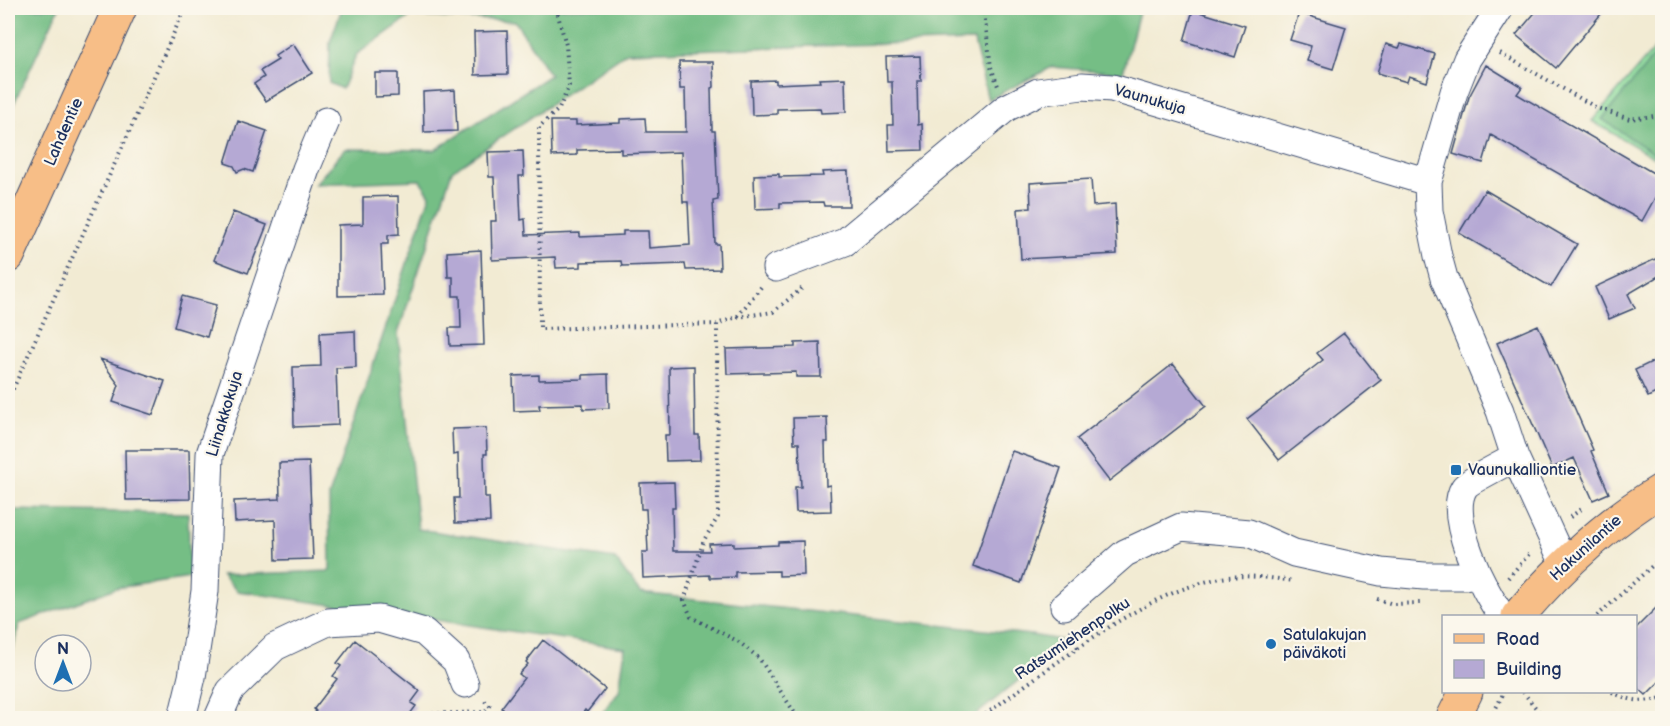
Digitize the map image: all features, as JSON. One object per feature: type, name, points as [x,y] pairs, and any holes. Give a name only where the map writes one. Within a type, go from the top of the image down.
[{"type":"main road","name":"Lahdentie","points":[[8,256],[120,8]]},
{"type":"main road","name":"Hakunilantie","points":[[1519,615],[1564,564],[1631,508],[1662,490]]},
{"type":"main road","points":[[1453,718],[1466,693]]},
{"type":"street","points":[[1500,8],[1467,59],[1454,92],[1428,182],[1429,211],[1444,278],[1500,411],[1515,457],[1564,564]]},
{"type":"street","name":"Vaunukuja","points":[[776,268],[845,242],[1006,108],[1038,92],[1082,86],[1112,88],[1428,182]]},
{"type":"street","name":"Liinakkokuja","points":[[182,718],[192,677],[205,591],[210,454],[306,169],[326,121]]},
{"type":"street","points":[[1501,615],[1490,600],[1465,543],[1459,498],[1465,485],[1515,457]]},
{"type":"street","points":[[1064,606],[1125,553],[1181,527],[1249,533],[1294,553],[1381,572],[1424,576],[1464,576],[1477,573]]},
{"type":"street","points":[[218,718],[230,691],[275,647],[328,622],[379,619],[424,632],[456,661],[465,684]]},
{"type":"path","points":[[8,400],[185,8]]},
{"type":"path","points":[[556,8],[566,45],[569,86],[559,109],[539,127],[540,329],[717,324],[736,317],[772,312],[808,283]]},
{"type":"path","points":[[986,8],[984,13],[991,67],[1006,108]]},
{"type":"path","points":[[1478,41],[1597,108],[1630,119],[1662,115]]},
{"type":"path","points":[[736,317],[776,268]]},
{"type":"path","points":[[717,324],[718,517],[704,540],[684,600],[692,617],[739,642],[759,658],[798,718]]},
{"type":"path","points":[[1598,615],[1662,557]]},
{"type":"path","name":"Ratsumiehenpolku","points":[[981,718],[1078,648],[1137,610],[1186,589],[1222,578],[1262,577],[1305,583]]},
{"type":"path","points":[[1371,598],[1393,604],[1425,603]]},
{"type":"path","points":[[1491,718],[1504,693]]},
{"type":"path","points":[[1524,693],[1544,718]]},
{"type":"path","points":[[1614,693],[1647,702],[1662,698]]},
{"type":"path","points":[[681,718],[690,716],[691,718]]},
{"type":"green space","points":[[8,8],[59,8],[8,116]]},
{"type":"green space","points":[[342,8],[1140,8],[1123,73],[1052,67],[988,100],[974,41],[627,52],[452,171],[398,333],[418,529],[615,559],[640,593],[1031,635],[1067,641],[972,718],[598,718],[619,691],[625,648],[237,591],[222,575],[330,571],[329,496],[430,195],[420,180],[315,184],[345,149],[435,150],[550,75],[515,21],[411,16],[356,55],[342,89],[329,83],[330,42]]},
{"type":"green space","points":[[1662,40],[1662,162],[1592,121]]},
{"type":"green space","points":[[1662,46],[1662,159],[1602,119]]},
{"type":"green space","points":[[8,510],[188,513],[190,577],[116,588],[19,624],[8,671]]},
{"type":"building","points":[[1539,8],[1606,8],[1556,68],[1516,35]]},
{"type":"building","points":[[1193,10],[1245,26],[1235,57],[1184,41]]},
{"type":"building","points":[[1299,13],[1346,27],[1333,69],[1307,61],[1311,46],[1290,40]]},
{"type":"building","points":[[507,31],[508,74],[475,75],[474,32]]},
{"type":"building","points":[[293,44],[312,73],[266,101],[254,84],[264,77],[260,71],[278,60],[275,56]]},
{"type":"building","points":[[1386,44],[1399,48],[1401,44],[1435,54],[1427,82],[1409,76],[1407,82],[1377,73]]},
{"type":"building","points":[[920,56],[921,81],[917,81],[918,125],[922,124],[923,150],[889,151],[888,125],[893,125],[892,82],[887,82],[886,57]]},
{"type":"building","points":[[679,62],[713,62],[712,131],[715,131],[718,200],[713,201],[715,244],[719,244],[720,269],[686,270],[685,264],[622,266],[621,261],[581,262],[581,267],[556,268],[555,257],[492,260],[491,221],[496,221],[494,177],[489,177],[488,152],[523,151],[524,176],[519,176],[521,220],[525,219],[526,235],[580,233],[580,237],[623,235],[623,231],[648,231],[649,248],[690,245],[688,202],[683,202],[681,152],[621,154],[621,149],[577,150],[577,155],[552,156],[551,121],[576,121],[576,125],[620,123],[620,119],[645,118],[646,132],[686,132],[685,89],[680,89]]},
{"type":"building","points":[[1486,65],[1522,87],[1517,94],[1662,178],[1662,185],[1642,221],[1491,135],[1483,163],[1453,154],[1469,97]]},
{"type":"building","points":[[375,73],[398,73],[398,96],[375,97]]},
{"type":"building","points":[[845,78],[846,112],[821,113],[820,108],[777,109],[777,114],[752,115],[751,81],[776,80],[776,84],[820,82],[819,79]]},
{"type":"building","points":[[455,90],[457,131],[424,132],[423,92]]},
{"type":"building","points":[[238,121],[267,131],[253,172],[244,169],[237,172],[234,166],[225,163]]},
{"type":"building","points":[[848,171],[849,206],[824,206],[823,202],[780,203],[780,208],[755,209],[754,175],[823,176],[822,172]]},
{"type":"building","points":[[1091,179],[1093,206],[1115,204],[1117,254],[1021,259],[1018,209],[1031,208],[1030,183]]},
{"type":"building","points":[[1485,190],[1577,244],[1551,287],[1459,233]]},
{"type":"building","points":[[398,196],[399,234],[388,235],[388,244],[381,244],[383,295],[338,296],[338,225],[363,224],[363,197]]},
{"type":"building","points":[[233,212],[267,225],[248,273],[214,260]]},
{"type":"building","points":[[481,250],[484,345],[450,346],[449,328],[461,328],[460,296],[453,296],[453,277],[448,277],[447,252]]},
{"type":"building","points":[[1662,256],[1662,274],[1628,294],[1635,308],[1609,319],[1595,287]]},
{"type":"building","points":[[182,296],[216,305],[207,337],[174,327]]},
{"type":"building","points":[[1538,325],[1593,450],[1591,451],[1609,493],[1593,500],[1574,458],[1552,468],[1497,343]]},
{"type":"building","points":[[355,331],[356,367],[336,368],[338,425],[294,427],[293,367],[321,366],[320,333]]},
{"type":"building","points":[[1344,333],[1381,380],[1279,460],[1247,419],[1323,360],[1317,353]]},
{"type":"building","points":[[820,342],[821,377],[796,377],[796,372],[727,374],[726,349],[795,347],[795,343]]},
{"type":"building","points":[[1662,357],[1662,390],[1648,397],[1635,370]]},
{"type":"building","points":[[100,359],[165,381],[153,415],[113,402],[119,385]]},
{"type":"building","points":[[1173,364],[1206,406],[1109,481],[1077,439]]},
{"type":"building","points":[[694,366],[695,435],[699,435],[700,460],[666,461],[665,435],[670,435],[669,367]]},
{"type":"building","points":[[608,374],[609,408],[583,409],[583,404],[539,405],[540,410],[514,411],[513,376],[539,375],[539,380],[583,379],[583,375]]},
{"type":"building","points":[[827,417],[826,486],[830,485],[831,511],[796,512],[795,487],[801,487],[799,443],[794,443],[793,418]]},
{"type":"building","points":[[486,428],[485,497],[489,497],[490,522],[455,523],[454,498],[459,498],[458,454],[453,455],[452,429]]},
{"type":"building","points":[[125,450],[189,450],[190,499],[126,500]]},
{"type":"building","points":[[1012,451],[1061,468],[1021,583],[973,566]]},
{"type":"building","points":[[309,462],[313,559],[276,560],[275,520],[235,522],[234,501],[280,499],[279,463]]},
{"type":"building","points":[[674,482],[673,551],[710,551],[709,544],[734,543],[734,547],[778,545],[778,542],[803,541],[804,575],[779,576],[779,571],[735,572],[735,577],[710,578],[710,575],[643,578],[642,552],[648,552],[646,509],[641,509],[640,483]]},
{"type":"building","points":[[1662,602],[1662,679],[1646,695],[1637,687],[1637,627]]},
{"type":"building","points":[[355,640],[420,691],[411,703],[416,706],[407,718],[311,718],[316,711],[314,709],[337,679],[333,676],[341,666],[337,663]]},
{"type":"building","points":[[543,640],[605,689],[587,712],[585,710],[579,718],[496,718],[524,678],[519,674]]},
{"type":"place","name":"Vaunukalliontie","points":[[1456,470]]},
{"type":"place","name":"Satulakujan päiväkoti","points":[[1271,644]]}]
